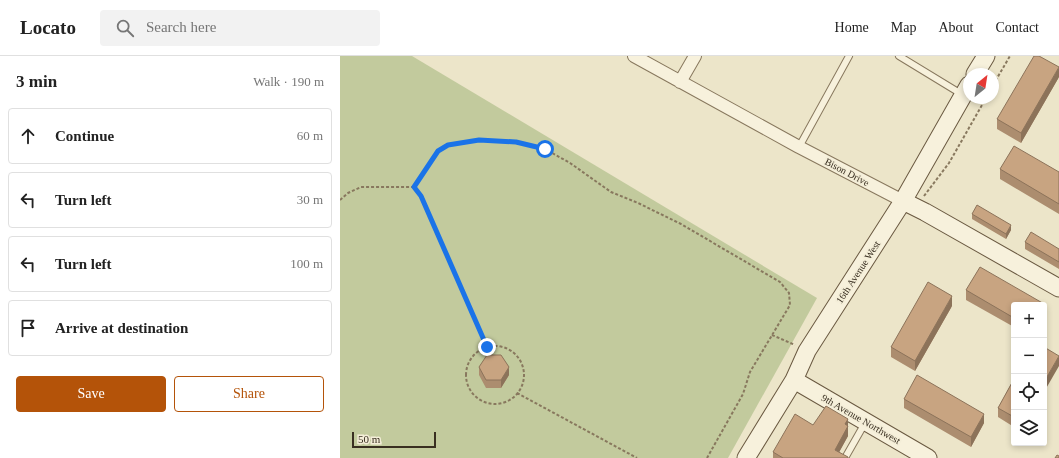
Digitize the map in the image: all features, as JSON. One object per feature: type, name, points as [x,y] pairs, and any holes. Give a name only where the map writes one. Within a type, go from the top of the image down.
[{"type":"street","name":"Bison Drive","points":[[634,56],[799,147],[925,212],[1059,288]]},
{"type":"street","points":[[680,82],[695,56]]},
{"type":"street","points":[[979,68],[986,56]]},
{"type":"street","name":"16th Avenue West","points":[[746,458],[794,380],[808,351],[903,201],[963,95]]},
{"type":"street","name":"9th Avenue Northwest","points":[[794,380],[918,454]]},
{"type":"lane","points":[[899,56],[963,88]]},
{"type":"lane","points":[[799,147],[847,57]]},
{"type":"lane","points":[[844,458],[865,422]]},
{"type":"path","points":[[999,75],[1010,56]]},
{"type":"path","points":[[414,187],[438,151],[448,145],[479,140],[508,141],[545,149],[570,163],[611,192],[682,224],[780,282],[789,293],[790,305],[750,372],[742,394],[707,458]]},
{"type":"path","points":[[340,200],[348,193],[361,187],[414,187]]},
{"type":"path","points":[[414,187],[421,196],[487,347]]},
{"type":"path","points":[[772,335],[796,345]]},
{"type":"path","points":[[492,346],[504,346],[513,352],[521,361],[524,372],[523,383],[517,393],[509,400],[498,403],[486,402],[476,397],[469,388],[466,378],[467,366],[473,356],[481,349],[492,346]]},
{"type":"path","points":[[517,393],[637,458]]},
{"type":"green space","points":[[340,56],[412,56],[817,298],[728,458],[340,458]]},
{"type":"building","points":[[1034,56],[1039,56],[1059,67],[1021,133],[997,119]]},
{"type":"building","points":[[1014,146],[1059,172],[1059,204],[1000,169]]},
{"type":"building","points":[[977,205],[1011,225],[1006,234],[972,214]]},
{"type":"building","points":[[1031,232],[1059,249],[1059,262],[1025,242]]},
{"type":"building","points":[[980,267],[1041,302],[1011,302],[1011,316],[966,290]]},
{"type":"building","points":[[928,282],[952,296],[915,361],[891,347]]},
{"type":"building","points":[[1047,349],[1059,356],[1047,377]]},
{"type":"building","points":[[487,355],[501,355],[509,367],[501,380],[486,380],[479,367]]},
{"type":"building","points":[[917,375],[984,414],[971,437],[904,399]]},
{"type":"building","points":[[1011,384],[1011,415],[998,408]]},
{"type":"building","points":[[826,406],[848,419],[845,424],[848,426],[835,450],[848,458],[783,458],[773,452],[795,414],[813,425]]},
{"type":"route","points":[[487,347],[421,196],[414,187],[438,151],[448,145],[479,140],[516,142],[545,149]]}]
